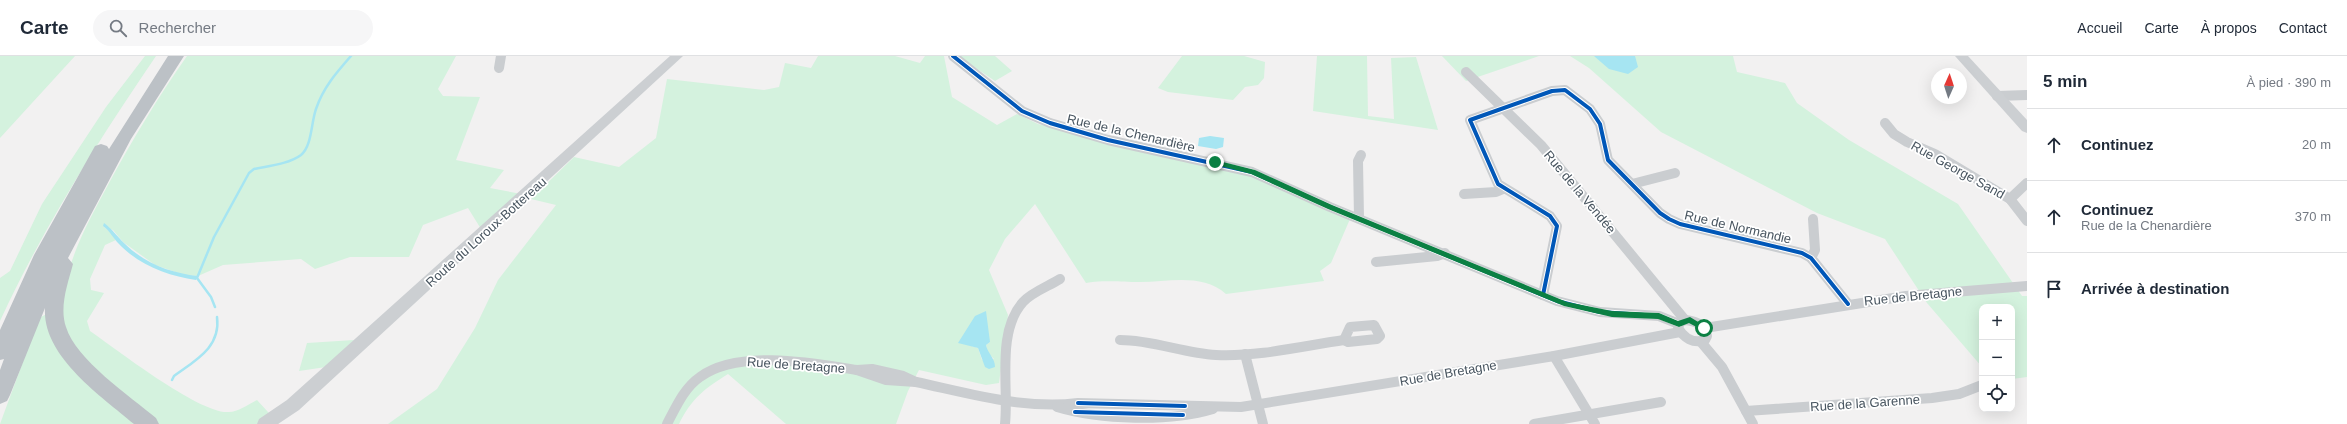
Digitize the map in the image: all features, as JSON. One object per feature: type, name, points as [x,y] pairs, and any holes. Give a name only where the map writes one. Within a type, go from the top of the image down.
[{"type":"highway","points":[[0,352],[43,255],[66,211],[112,132],[163,56]]},
{"type":"highway","points":[[0,395],[42,291],[92,190],[134,120],[176,56]]},
{"type":"highway","points":[[92,190],[94,199],[72,245],[59,280],[54,308],[56,326],[61,340],[80,364],[149,424]]},
{"type":"main road","name":"Route du Loroux-Bottereau","points":[[265,424],[293,405],[435,278],[677,56]]},
{"type":"main road","points":[[1961,56],[2027,128]]},
{"type":"main road","name":"Route du Loroux-Bottereau","points":[[277,424],[293,405]]},
{"type":"street","points":[[499,68],[502,56]]},
{"type":"street","name":"Rue de la Chenardière","points":[[953,56],[1022,111],[1045,120],[1108,140],[1237,167],[1543,295],[1589,310],[1612,314],[1651,314],[1681,326]]},
{"type":"street","name":"Rue de la Vendée","points":[[1466,72],[1554,161],[1681,326]]},
{"type":"street","name":"Rue de Normandie","points":[[1504,109],[1552,91],[1565,90],[1594,113],[1600,124],[1603,150],[1608,160],[1660,213],[1680,224],[1792,249],[1811,258],[1848,304]]},
{"type":"street","points":[[1997,96],[2027,95]]},
{"type":"street","points":[[1504,109],[1470,120],[1498,184],[1550,216],[1555,221],[1557,226],[1543,295]]},
{"type":"street","name":"Rue George Sand","points":[[1885,123],[1895,135],[1922,150],[1934,154],[2010,199],[2027,221]]},
{"type":"street","points":[[1359,218],[1358,161],[1361,155]]},
{"type":"street","points":[[1632,184],[1675,173]]},
{"type":"street","points":[[2010,199],[2027,183]]},
{"type":"street","points":[[1464,194],[1496,192],[1503,188]]},
{"type":"street","points":[[1811,258],[1815,250],[1813,219]]},
{"type":"street","points":[[1376,262],[1437,256],[1445,253]]},
{"type":"street","points":[[1005,424],[1006,400],[1004,388],[1010,322],[1024,301],[1060,279]]},
{"type":"street","name":"Rue de Bretagne","points":[[1704,328],[1848,304],[1924,294],[2027,286]]},
{"type":"street","points":[[1701,342],[1707,336],[1704,328],[1695,321],[1681,326],[1690,340],[1701,342],[1722,367],[1753,424]]},
{"type":"street","name":"Rue de Bretagne","points":[[667,424],[677,402],[688,387],[703,375],[724,365],[738,361],[773,361],[857,370],[872,369],[889,372],[916,382],[1006,400],[1055,406],[1082,413],[1135,415],[1194,414],[1215,408],[1258,405],[1554,356],[1681,326]]},
{"type":"street","points":[[1120,340],[1141,340],[1204,355],[1245,354],[1344,340]]},
{"type":"street","points":[[1245,354],[1263,424]]},
{"type":"street","points":[[1554,356],[1592,420]]},
{"type":"street","name":"Rue de la Garenne","points":[[1746,411],[1932,398],[1959,394],[1979,386]]},
{"type":"street","points":[[1534,424],[1592,420],[1661,402]]},
{"type":"green space","points":[[0,56],[75,56],[0,138]]},
{"type":"green space","points":[[145,56],[156,56],[113,120],[72,186],[34,252],[0,321],[0,278],[10,271],[42,204],[106,107]]},
{"type":"green space","points":[[187,56],[456,56],[438,89],[443,96],[480,97],[456,160],[504,170],[490,188],[521,194],[481,229],[468,208],[423,225],[409,257],[350,257],[315,269],[301,259],[223,265],[198,276],[184,275],[155,265],[123,242],[113,230],[103,226],[116,240],[105,245],[90,279],[91,290],[104,293],[87,321],[90,331],[159,379],[199,403],[216,410],[232,412],[257,400],[279,424],[0,424],[39,318],[62,306],[68,273],[79,242],[93,212],[137,134]]},
{"type":"green space","points":[[818,56],[895,56],[920,63],[925,56],[944,56],[952,97],[997,125],[1017,114],[1038,124],[1246,172],[1350,219],[1331,263],[1320,271],[1324,281],[1226,294],[1216,287],[1206,283],[1183,280],[1147,282],[1106,281],[1086,283],[1035,204],[1005,239],[989,270],[1008,315],[999,383],[986,385],[919,370],[908,391],[896,424],[786,424],[728,374],[712,384],[699,395],[689,407],[679,424],[388,424],[437,389],[475,328],[498,280],[556,205],[531,199],[574,157],[619,167],[656,138],[667,79],[764,90],[779,87],[785,63],[811,68]],"holes":[[[959,342],[990,342],[986,345],[988,353],[994,359],[982,360],[978,348]]]},
{"type":"green space","points":[[958,56],[995,56],[1012,71],[995,81]]},
{"type":"green space","points":[[1182,56],[1244,56],[1265,62],[1264,78],[1258,85],[1245,87],[1233,100],[1168,92],[1158,88]]},
{"type":"green space","points":[[1317,56],[1367,56],[1368,116],[1394,119],[1391,58],[1416,57],[1438,130],[1313,111]]},
{"type":"green space","points":[[1442,56],[1539,56],[1466,81]]},
{"type":"green space","points":[[1570,56],[1733,56],[1737,72],[1785,83],[1797,103],[1849,140],[1958,204],[2022,296],[2027,296],[2027,377],[2015,379],[2015,304],[1979,304],[1979,364],[1927,303],[1885,239],[1817,213],[1661,132],[1589,68]]},
{"type":"green space","points":[[354,340],[326,367],[299,371],[307,343]]},
{"type":"water","points":[[1594,56],[1635,56],[1638,67],[1628,74],[1609,69]]},
{"type":"water","points":[[1210,136],[1224,138],[1223,147],[1216,149],[1198,146],[1199,138]]},
{"type":"water","points":[[104,223],[124,243],[140,256],[168,270],[198,276],[196,280],[175,276],[145,264],[117,242],[103,226]]},
{"type":"water","points":[[986,311],[990,342],[986,345],[994,361],[995,367],[989,369],[985,367],[978,348],[958,343],[975,316]]},
{"type":"waterway","points":[[215,307],[211,297],[197,278],[214,237],[249,173],[254,169],[291,161],[305,151],[309,140],[314,115],[322,94],[351,56]]},
{"type":"waterway","points":[[172,380],[174,376],[198,358],[211,345],[215,337],[217,317]]},
{"type":"cycle path","points":[[953,56],[1022,111],[1050,123],[1108,140],[1237,167],[1252,172],[1330,207],[1557,301],[1600,312],[1659,316],[1679,324]]},
{"type":"cycle path","points":[[1543,295],[1557,226],[1550,216],[1498,184],[1470,120],[1552,91],[1565,90],[1585,104],[1598,119],[1608,160],[1660,213],[1680,224],[1802,253],[1811,258],[1848,304]]},
{"type":"cycle path","points":[[1078,403],[1185,406]]},
{"type":"cycle path","points":[[1075,412],[1183,415]]},
{"type":"route","points":[[1215,162],[1252,172],[1330,207],[1380,226],[1566,304],[1612,314],[1651,314],[1679,324],[1682,321],[1690,320],[1695,321],[1704,328]]}]
